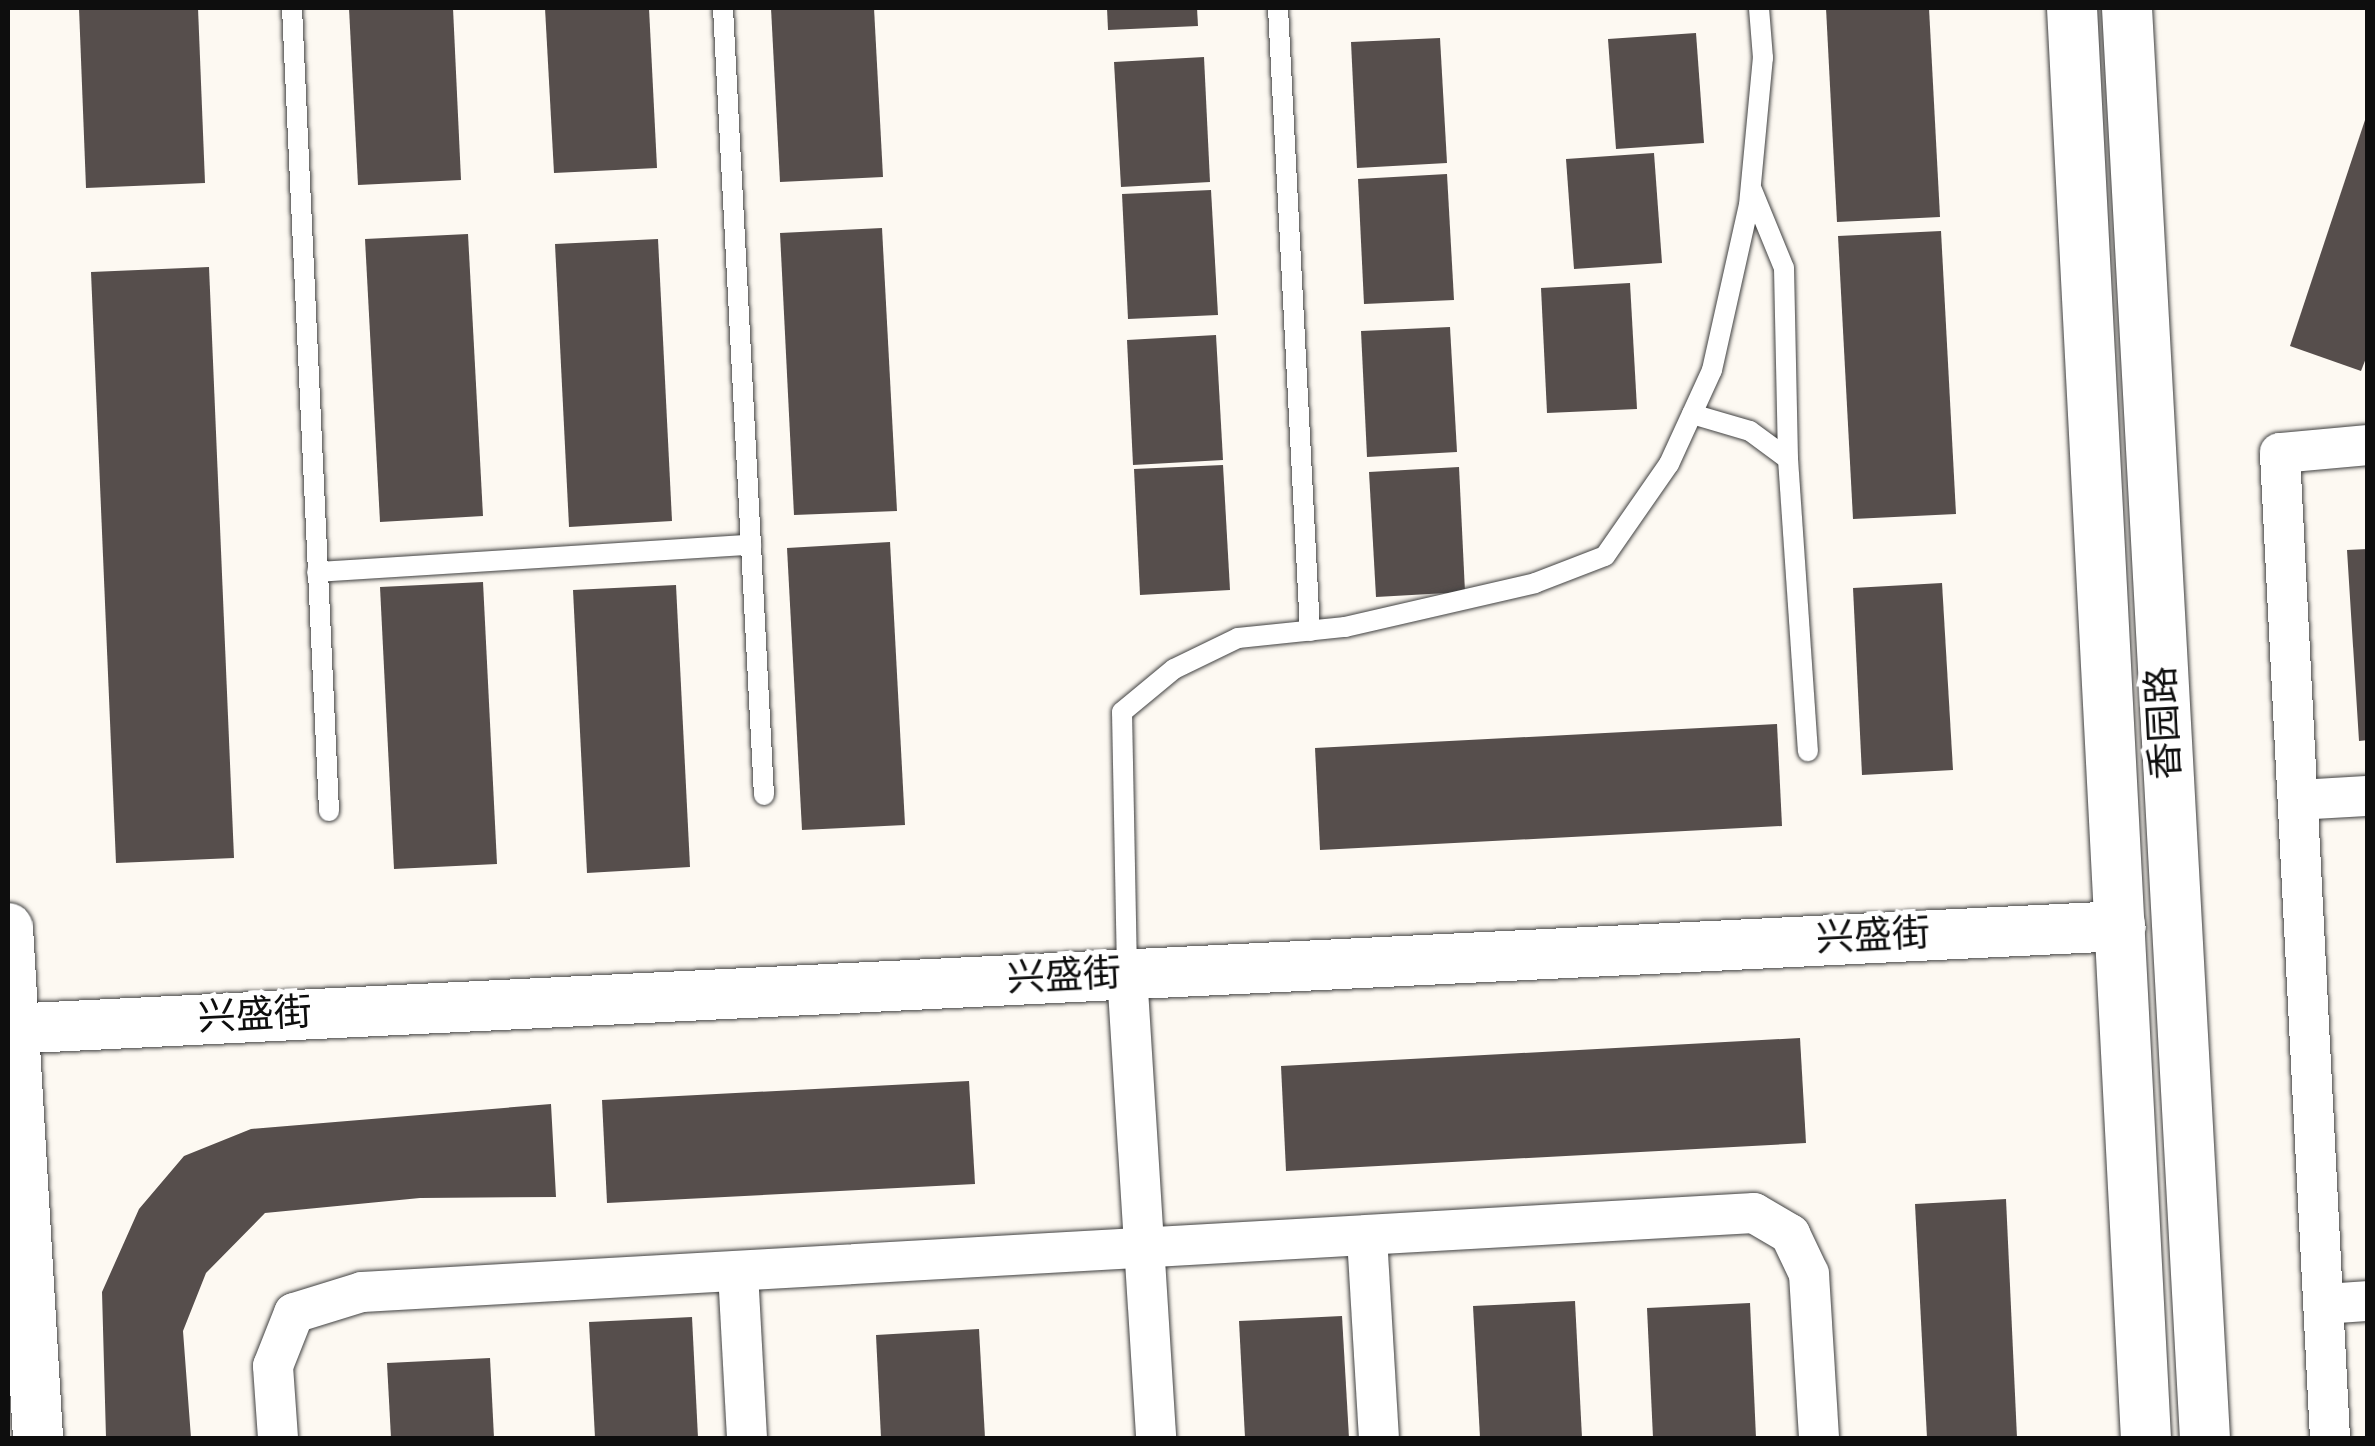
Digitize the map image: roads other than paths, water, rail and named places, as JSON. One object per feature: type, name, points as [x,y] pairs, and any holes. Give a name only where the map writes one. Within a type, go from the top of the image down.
[{"type":"street","name":"香园路","points":[[2072,8],[2146,1438]]},
{"type":"street","name":"香园路","points":[[2126,8],[2205,1438]]},
{"type":"street","points":[[2330,1438],[2280,453],[2368,445]]},
{"type":"street","points":[[2298,800],[2368,796]]},
{"type":"street","name":"兴盛街","points":[[10,1029],[2120,926]]},
{"type":"street","points":[[8,928],[10,1029],[38,1438]]},
{"type":"street","points":[[1128,974],[1156,1438]]},
{"type":"street","points":[[278,1438],[273,1366],[294,1312],[362,1292],[1754,1213],[1790,1234],[1809,1274],[1818,1438]]},
{"type":"street","points":[[1368,1237],[1380,1438]]},
{"type":"street","points":[[738,1272],[748,1438]]},
{"type":"street","points":[[2324,1304],[2368,1302]]},
{"type":"lane","points":[[292,8],[328,811]]},
{"type":"lane","points":[[723,8],[764,795]]},
{"type":"lane","points":[[1278,8],[1310,631]]},
{"type":"lane","points":[[1128,974],[1122,712],[1174,670],[1238,638],[1310,631],[1535,583],[1605,556],[1669,464],[1712,370],[1751,188],[1763,58],[1759,8]]},
{"type":"lane","points":[[1751,188],[1784,268],[1788,459],[1808,751]]},
{"type":"lane","points":[[1692,414],[1750,430],[1788,459]]},
{"type":"lane","points":[[318,572],[751,545]]}]
